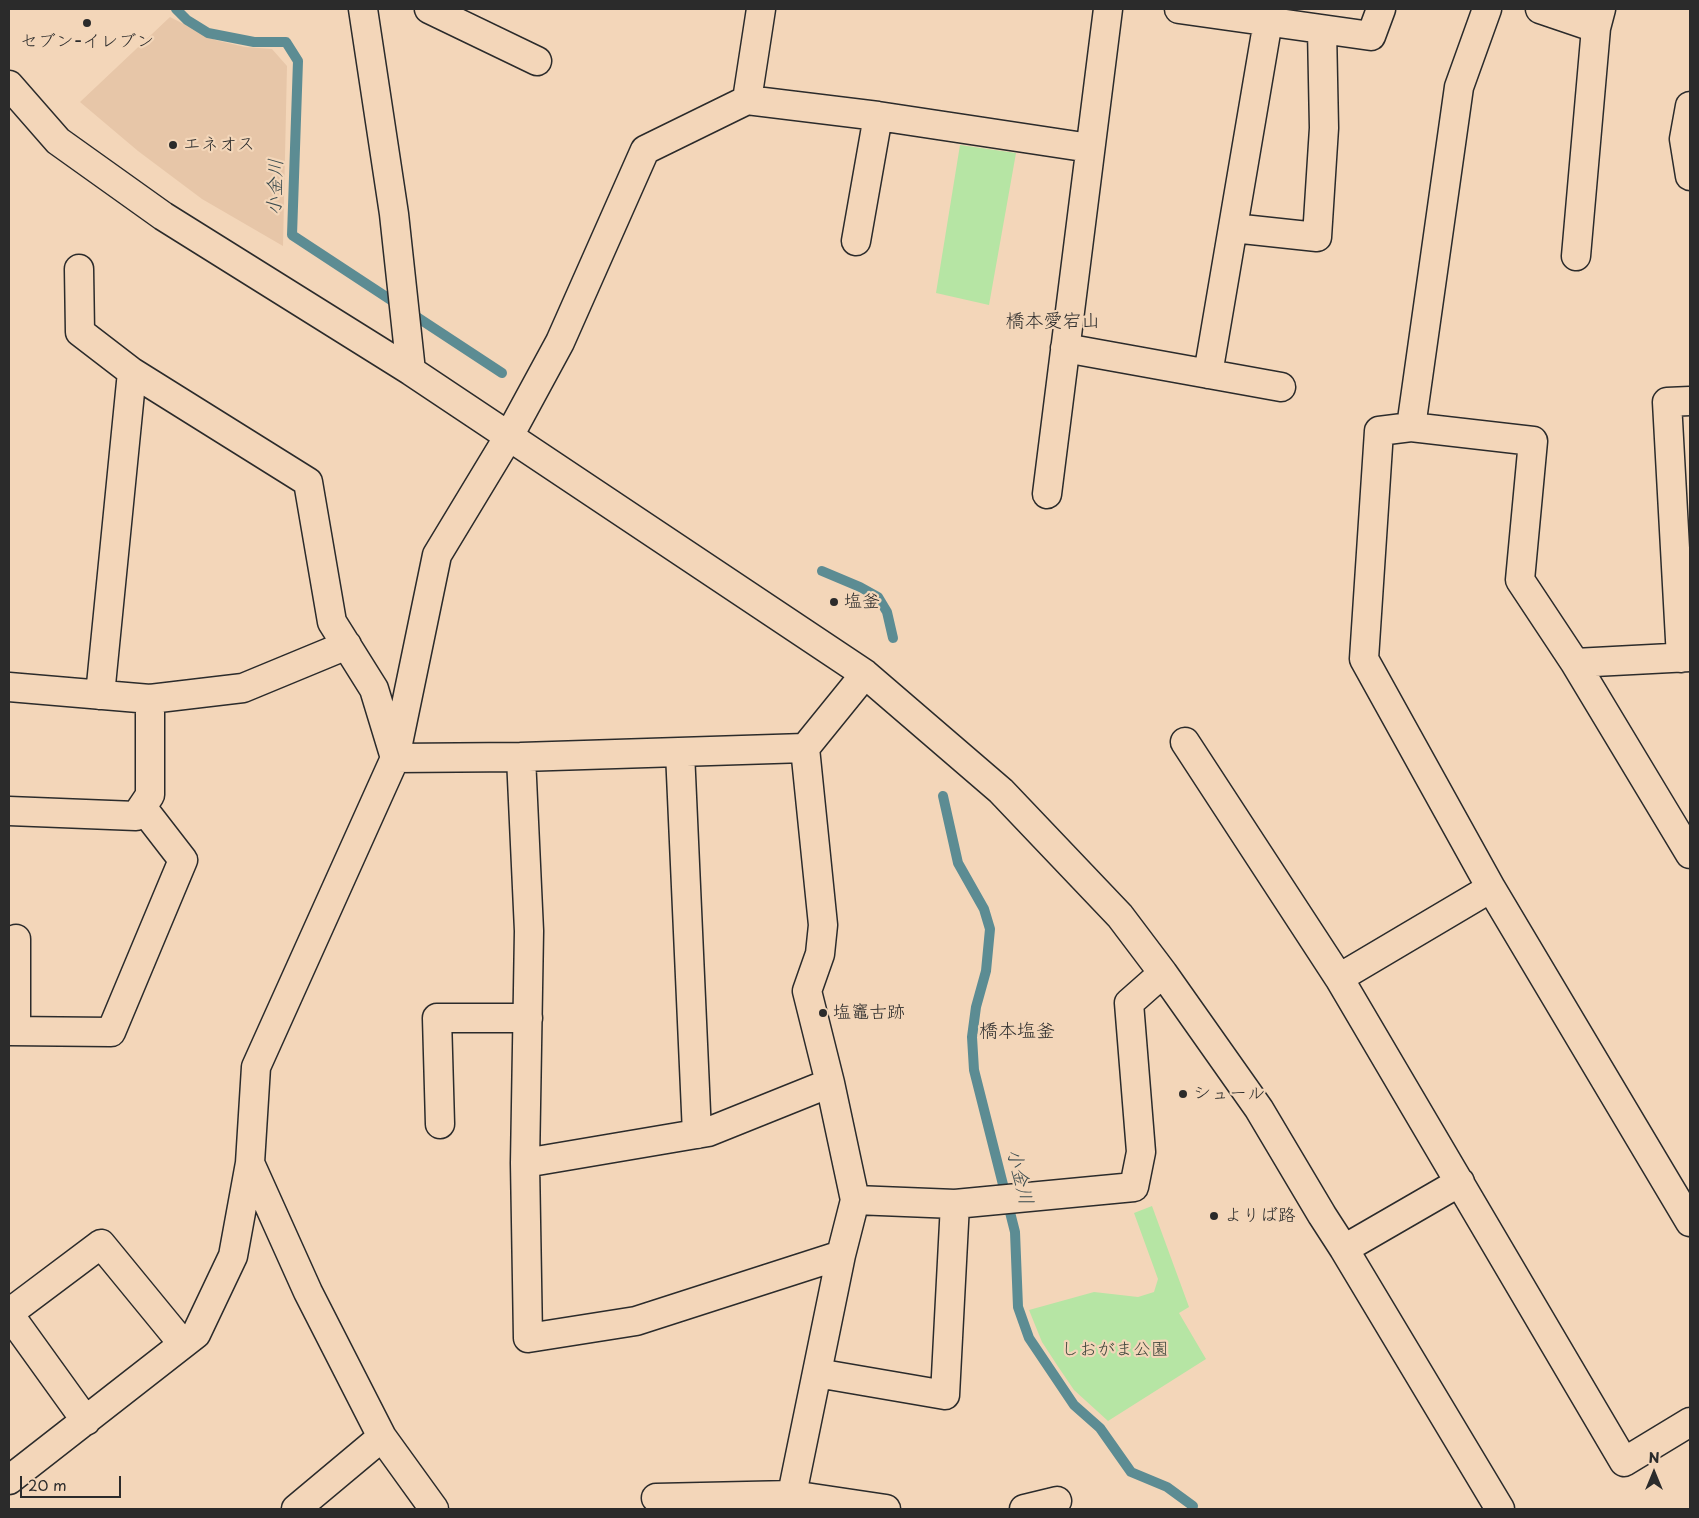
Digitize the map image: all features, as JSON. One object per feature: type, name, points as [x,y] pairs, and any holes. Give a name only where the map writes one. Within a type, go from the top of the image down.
[{"type":"street","points":[[363,9],[394,214],[411,371]]},
{"type":"street","points":[[429,9],[537,60]]},
{"type":"street","points":[[747,100],[761,9]]},
{"type":"street","points":[[1047,494],[1108,9]]},
{"type":"street","points":[[1178,9],[1371,36],[1381,9]]},
{"type":"street","points":[[1410,427],[1459,88],[1487,9]]},
{"type":"street","points":[[1540,9],[1598,18],[1576,256]]},
{"type":"street","points":[[1208,374],[1268,21]]},
{"type":"street","points":[[1233,228],[1317,237],[1324,128],[1322,30]]},
{"type":"street","points":[[9,85],[58,141],[66,147],[163,216],[411,371],[865,674],[1001,791],[1120,916],[1163,973],[1259,1109],[1500,1509]]},
{"type":"street","points":[[9,1480],[196,1334],[233,1256],[250,1163],[256,1067],[395,758],[437,555],[509,436],[560,342],[645,150],[747,100],[878,116],[1090,148]]},
{"type":"street","points":[[1690,106],[1684,138],[1690,176]]},
{"type":"street","points":[[856,241],[878,116]]},
{"type":"street","points":[[79,269],[80,332],[132,372],[308,482],[332,622],[374,689],[395,758]]},
{"type":"street","points":[[1065,348],[1282,387]]},
{"type":"street","points":[[100,695],[132,372]]},
{"type":"street","points":[[1575,663],[1686,657],[1667,402],[1690,401]]},
{"type":"street","points":[[1690,854],[1575,663],[1520,580],[1533,441],[1410,427],[1379,431],[1364,659],[1491,888],[1690,1222]]},
{"type":"street","points":[[9,687],[150,698],[243,688],[346,645]]},
{"type":"street","points":[[791,1502],[841,1254],[855,1200],[830,1083],[807,991],[820,954],[823,925],[805,748],[865,674]]},
{"type":"street","points":[[9,811],[136,816],[150,795],[150,698]]},
{"type":"street","points":[[1185,742],[1339,978],[1624,1462],[1690,1422]]},
{"type":"street","points":[[395,758],[521,757],[805,748]]},
{"type":"street","points":[[680,752],[697,1134]]},
{"type":"street","points":[[521,757],[529,931],[526,1162],[528,1338],[636,1321],[841,1254]]},
{"type":"street","points":[[16,939],[13,1031],[111,1032],[183,860],[142,807]]},
{"type":"street","points":[[1339,978],[1491,888]]},
{"type":"street","points":[[855,1200],[955,1204],[1134,1187],[1141,1152],[1129,1003],[1163,973]]},
{"type":"street","points":[[440,1124],[437,1018],[528,1018]]},
{"type":"street","points":[[526,1162],[708,1132],[830,1083]]},
{"type":"street","points":[[250,1163],[308,1292],[382,1438],[434,1509]]},
{"type":"street","points":[[1344,1249],[1460,1182]]},
{"type":"street","points":[[817,1374],[945,1395],[955,1204]]},
{"type":"street","points":[[86,1421],[9,1314],[101,1244],[183,1344]]},
{"type":"street","points":[[296,1509],[382,1438]]},
{"type":"street","points":[[656,1498],[791,1502],[886,1509]]},
{"type":"street","points":[[1024,1509],[1057,1501]]},
{"type":"shaded area","points":[[170,17],[215,40],[245,47],[272,49],[287,66],[283,246],[202,199],[138,151],[80,102]]},
{"type":"green space","points":[[960,145],[1016,153],[989,305],[936,293]]},
{"type":"green space","name":"しおがま公園","points":[[1152,1206],[1189,1307],[1179,1313],[1206,1359],[1108,1421],[1074,1390],[1042,1342],[1029,1310],[1094,1292],[1138,1297],[1154,1292],[1158,1279],[1134,1213]]},
{"type":"waterway","name":"小金川","points":[[176,9],[187,20],[208,33],[254,42],[286,42],[298,61],[292,235],[502,373]]},
{"type":"waterway","name":"小金川","points":[[822,571],[878,597],[887,612],[893,638]]},
{"type":"waterway","name":"小金川","points":[[943,796],[958,863],[984,909],[990,929],[986,971],[976,1007],[972,1037],[974,1070],[1015,1232],[1018,1307],[1029,1338],[1074,1405],[1100,1428],[1131,1472],[1167,1487],[1193,1506]]},
{"type":"place","name":"セブン-イレブン","points":[[87,23]]},
{"type":"place","name":"エネオス","points":[[173,145]]},
{"type":"place","name":"塩釜","points":[[834,602]]},
{"type":"place","name":"塩竈古跡","points":[[823,1013]]},
{"type":"place","name":"シュール","points":[[1183,1094]]},
{"type":"place","name":"よりば路","points":[[1214,1216]]},
{"type":"district","name":"橋本愛宕山","points":[[1053,322]]},
{"type":"district","name":"橋本塩釜","points":[[1017,1032]]}]
